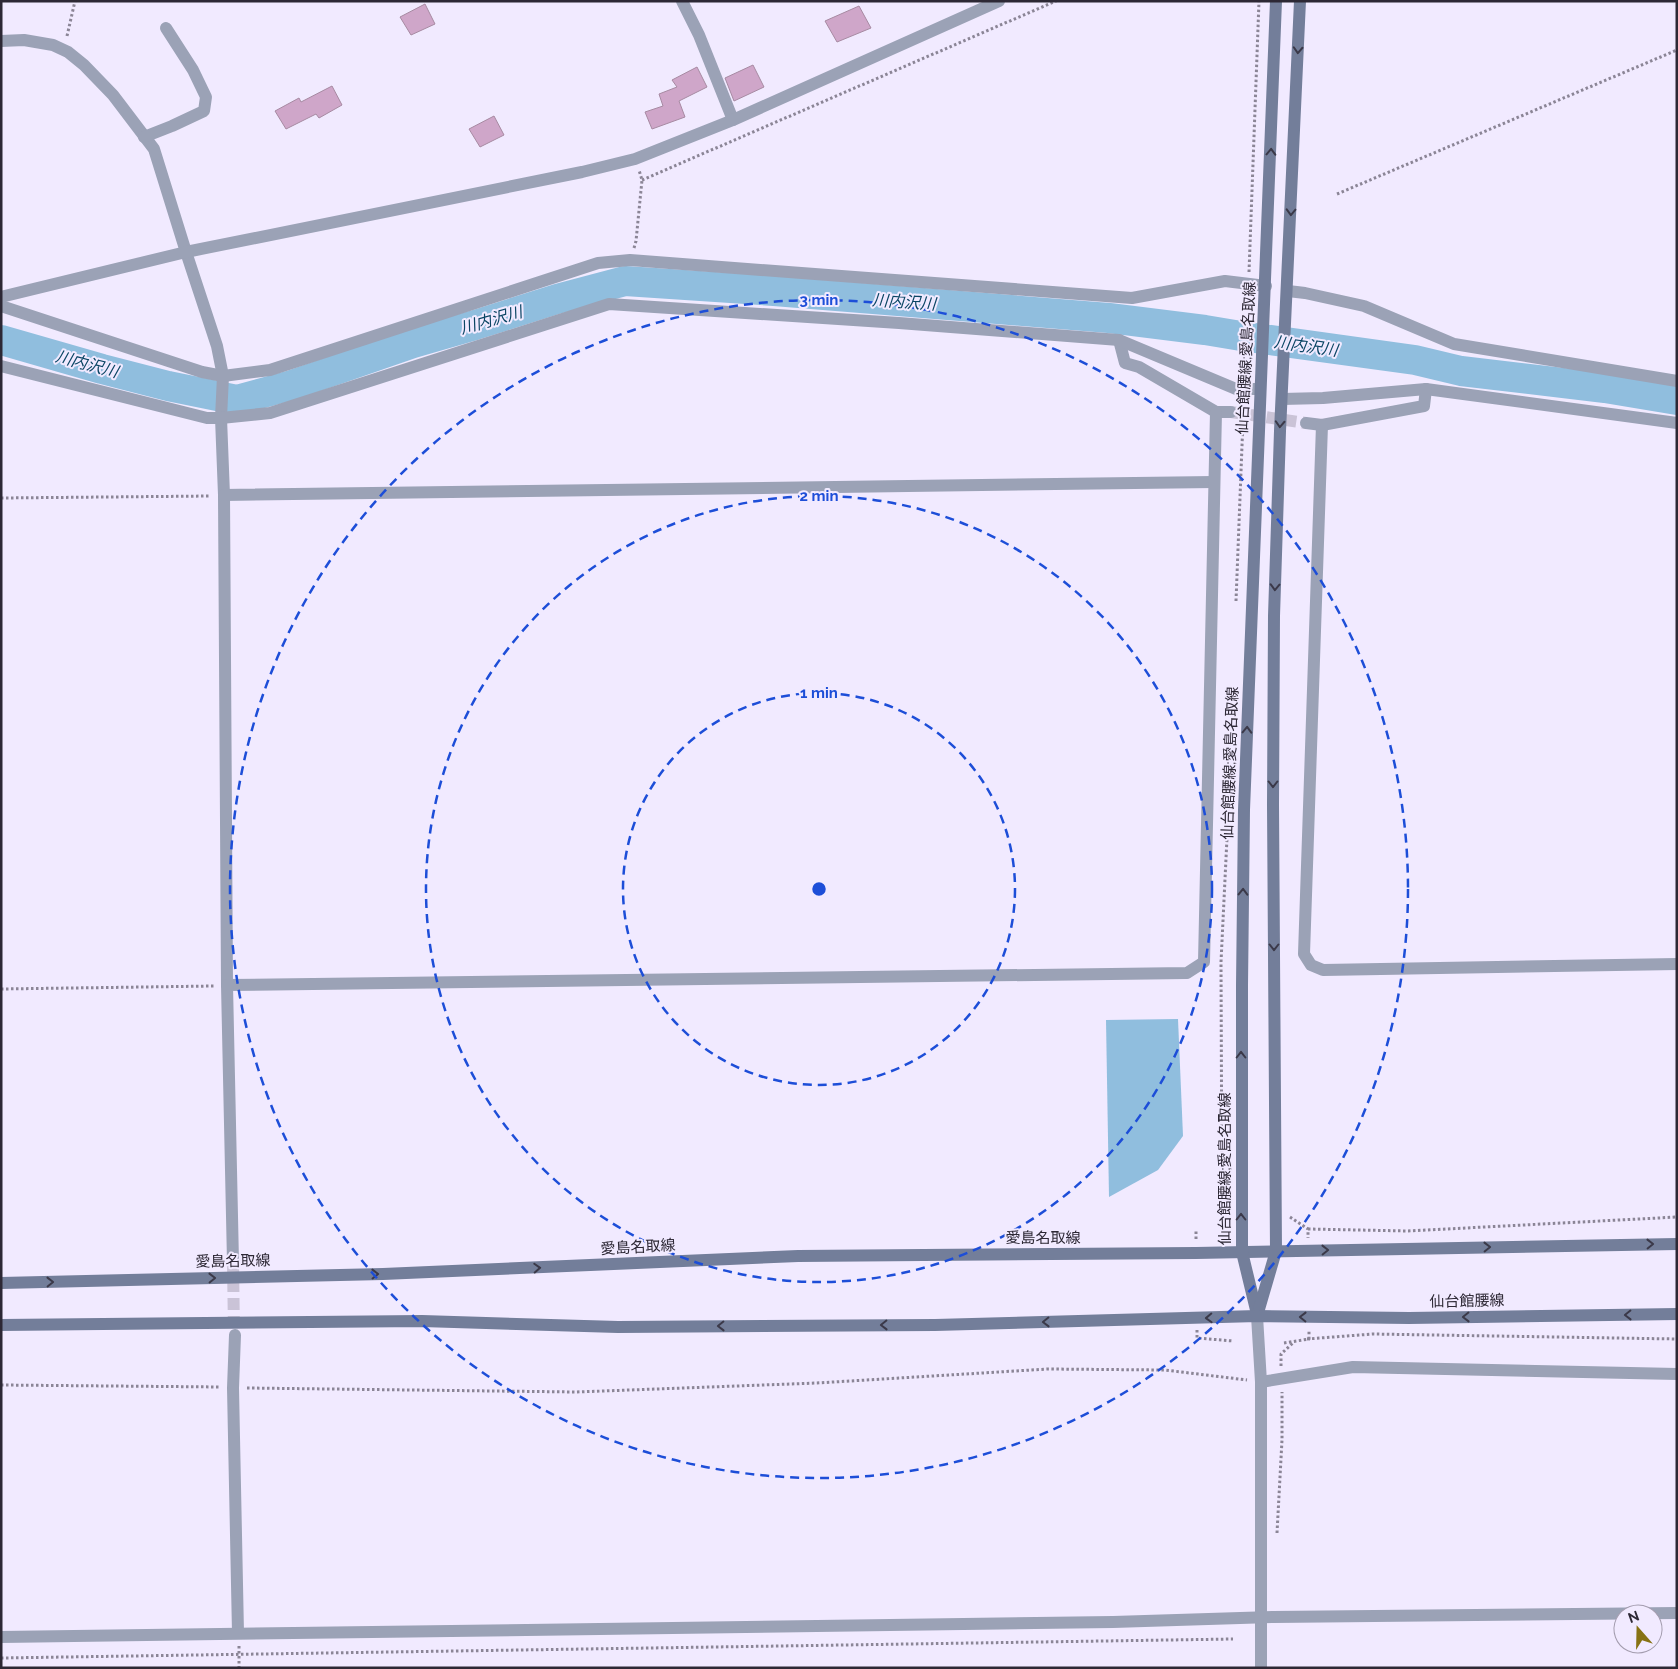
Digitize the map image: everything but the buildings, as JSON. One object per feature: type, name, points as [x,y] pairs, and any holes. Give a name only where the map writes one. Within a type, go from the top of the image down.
[{"type":"main road","name":"仙台館腰線;愛島名取線","points":[[1257,1316],[1242,1252],[1244,810],[1276,1]]},
{"type":"main road","points":[[1,1325],[422,1321],[638,1327],[934,1325],[1257,1316],[1276,1251],[1273,815],[1274,626],[1300,1]]},
{"type":"main road","points":[[1276,1251],[1677,1244]]},
{"type":"main road","name":"愛島名取線","points":[[1,1283],[383,1274],[798,1256],[1276,1251]]},
{"type":"main road","name":"仙台館腰線","points":[[1257,1316],[1409,1318],[1677,1314]]},
{"type":"street","points":[[682,1],[699,36],[733,120]]},
{"type":"street","points":[[1,296],[186,252],[582,172],[635,159],[733,120],[999,1]]},
{"type":"street","points":[[144,136],[172,126],[204,111],[206,97],[193,70],[166,28]]},
{"type":"street","points":[[1,41],[24,40],[53,45],[68,52],[84,65],[113,95],[154,149],[217,346],[223,380],[221,413],[224,495],[227,985],[233,1262]]},
{"type":"street","points":[[1,306],[223,380],[270,370],[598,263],[630,260],[1132,298],[1225,281],[1266,286]]},
{"type":"street","points":[[1288,291],[1364,306],[1454,344],[1677,381]]},
{"type":"street","points":[[1,366],[207,418],[221,413],[270,413],[609,304],[1119,340],[1236,389],[1260,389]]},
{"type":"street","points":[[1119,340],[1125,363],[1139,366],[1216,412],[1231,412]]},
{"type":"street","points":[[1282,399],[1323,398],[1426,389],[1677,423]]},
{"type":"street","points":[[1306,423],[1322,425],[1424,406],[1426,389]]},
{"type":"street","points":[[227,985],[1187,973],[1204,962],[1216,412]]},
{"type":"street","points":[[1322,425],[1304,954],[1310,965],[1323,970],[1677,964]]},
{"type":"street","points":[[224,495],[1214,482]]},
{"type":"street","points":[[1257,1316],[1260,1382],[1261,1668]]},
{"type":"street","points":[[234,1335],[233,1388],[238,1633]]},
{"type":"street","points":[[1260,1382],[1353,1367],[1677,1374]]},
{"type":"street","points":[[1,1636],[1677,1613]]},
{"type":"path","points":[[68,52],[66,34],[75,1]]},
{"type":"path","points":[[642,180],[1056,1]]},
{"type":"path","points":[[1248,284],[1259,1]]},
{"type":"path","points":[[1337,194],[1677,50]]},
{"type":"path","points":[[630,260],[636,241],[642,180],[635,159]]},
{"type":"path","points":[[1,498],[224,495]]},
{"type":"path","points":[[1,989],[227,985]]},
{"type":"path","points":[[1286,1217],[1291,1216],[1308,1229],[1408,1231],[1677,1217]]},
{"type":"path","points":[[1308,1229],[1308,1240]]},
{"type":"path","points":[[1196,1231],[1196,1242]]},
{"type":"path","points":[[1197,1330],[1197,1338],[1233,1341]]},
{"type":"path","points":[[1307,1339],[1309,1339],[1309,1330]]},
{"type":"path","points":[[1284,1343],[1307,1339],[1372,1334],[1677,1339]]},
{"type":"path","points":[[1277,1536],[1282,1440],[1280,1379],[1282,1354],[1294,1342]]},
{"type":"path","points":[[1,1385],[576,1392],[816,1384],[1048,1369],[1165,1370],[1260,1382]]},
{"type":"path","points":[[238,1633],[239,1668]]},
{"type":"path","points":[[1,1658],[1234,1639]]},
{"type":"water","points":[[1178,1019],[1183,1136],[1158,1170],[1109,1197],[1106,1020]]},
{"type":"waterway","name":"川内沢川","points":[[1,340],[168,386],[237,400],[292,385],[413,343],[557,299],[625,281],[1109,318],[1415,360],[1461,371],[1605,388],[1677,400]]},
{"type":"tunnel","points":[[1231,412],[1306,423]]},
{"type":"tunnel","points":[[233,1262],[234,1333]]}]
